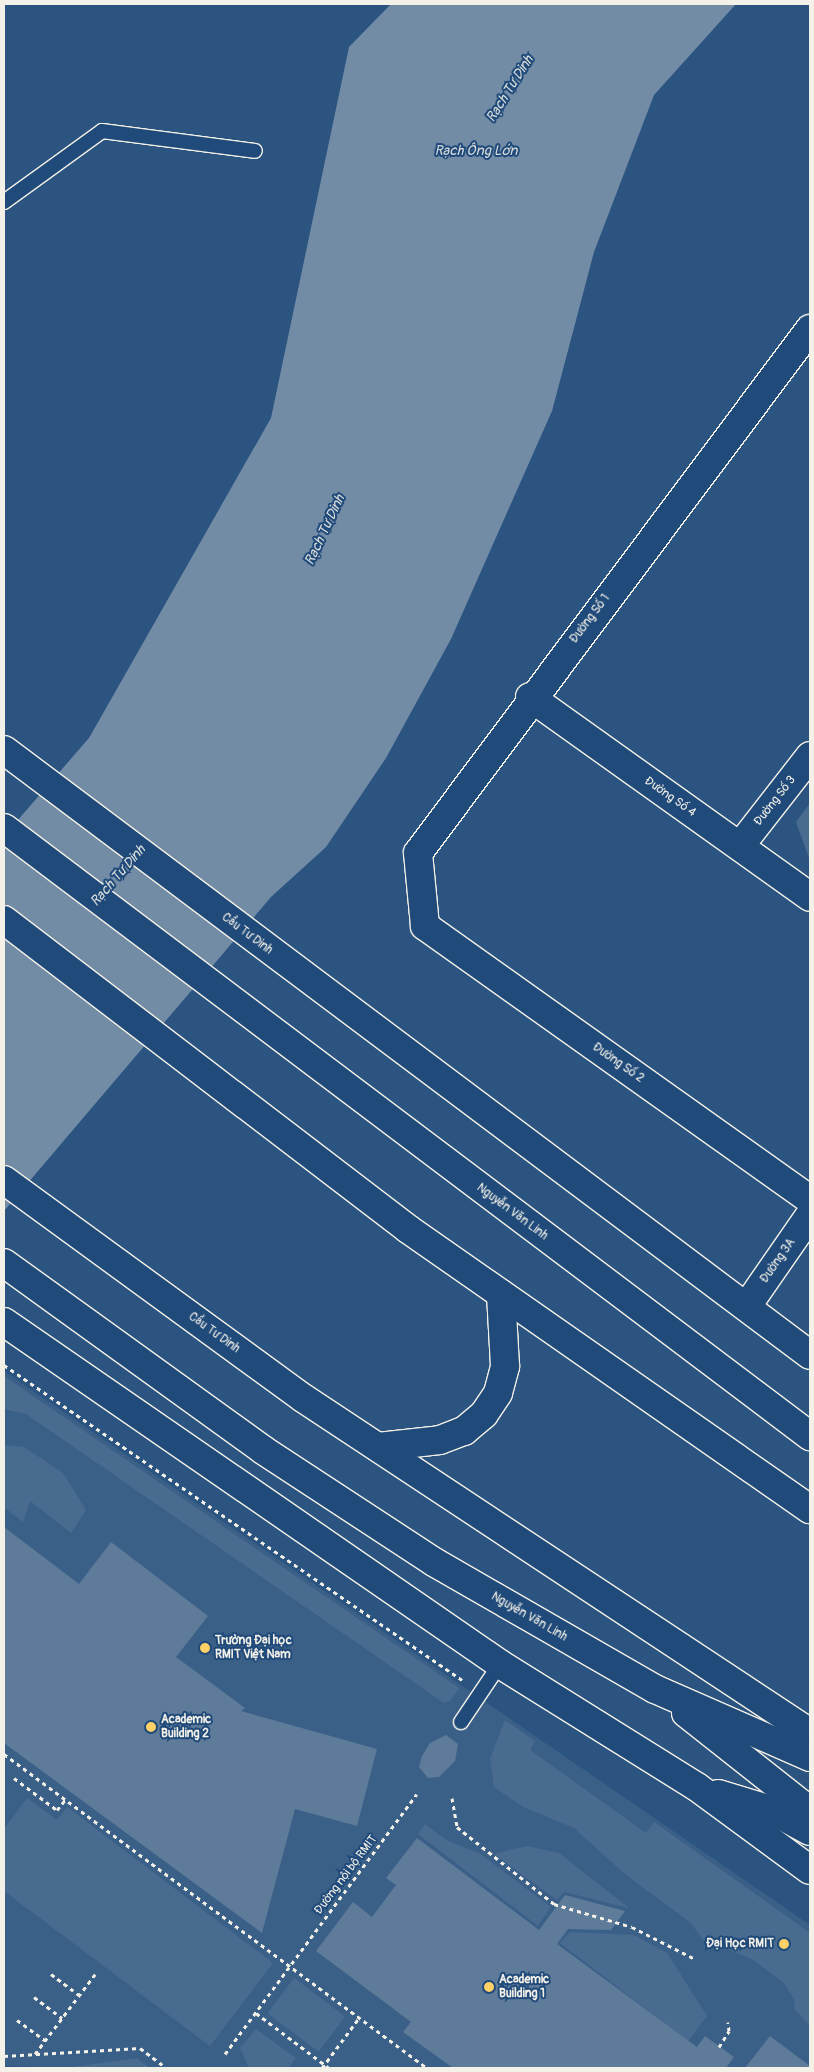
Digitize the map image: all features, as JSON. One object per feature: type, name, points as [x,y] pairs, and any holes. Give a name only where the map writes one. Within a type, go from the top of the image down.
[{"type":"main road","name":"Đường Số 1","points":[[425,926],[418,853],[530,697],[810,329]]},
{"type":"main road","name":"Đường Số 4","points":[[530,697],[810,897]]},
{"type":"main road","name":"Cầu Tư Dinh","points":[[4,750],[490,1117],[747,1306]]},
{"type":"main road","name":"Đường Số 3","points":[[740,846],[810,756]]},
{"type":"main road","name":"Nguyễn Văn Linh","points":[[4,828],[810,1436]]},
{"type":"main road","points":[[4,920],[408,1229],[810,1509]]},
{"type":"main road","name":"Đường Số 2","points":[[425,926],[810,1200]]},
{"type":"main road","name":"Cầu Tư Dinh","points":[[4,1180],[303,1398],[378,1447]]},
{"type":"main road","name":"Đường 3A","points":[[747,1306],[810,1215]]},
{"type":"main road","name":"Nguyễn Văn Linh","points":[[4,1263],[263,1450],[434,1562],[655,1689],[810,1757]]},
{"type":"main road","points":[[378,1447],[440,1440],[464,1431],[484,1414],[498,1393],[505,1366],[501,1294]]},
{"type":"main road","points":[[747,1306],[810,1355]]},
{"type":"main road","points":[[4,1322],[235,1484],[500,1664],[697,1788],[810,1870]]},
{"type":"main road","points":[[378,1447],[810,1733]]},
{"type":"main road","points":[[655,1689],[810,1811]]},
{"type":"main road","points":[[697,1788],[771,1810],[810,1831]]},
{"type":"lane","points":[[4,202],[102,131],[255,151]]},
{"type":"lane","points":[[461,1722],[500,1664]]},
{"type":"path","points":[[4,1365],[481,1693]]},
{"type":"path","points":[[4,1754],[427,2068]]},
{"type":"path","points":[[14,1778],[57,1810],[65,1800]]},
{"type":"path","name":"Đường nội bộ RMIT","points":[[224,2054],[417,1794]]},
{"type":"path","points":[[452,1798],[457,1827],[554,1904],[632,1926],[696,1959]]},
{"type":"path","points":[[34,2055],[96,1973]]},
{"type":"path","points":[[51,1974],[79,1995]]},
{"type":"path","points":[[34,1997],[62,2018]]},
{"type":"path","points":[[256,2013],[323,2067],[329,2068]]},
{"type":"path","points":[[323,2067],[359,2018]]},
{"type":"path","points":[[17,2020],[45,2040]]},
{"type":"path","points":[[719,2047],[729,2031],[728,2022]]},
{"type":"path","points":[[4,2056],[140,2048],[167,2068]]},
{"type":"shaded area","points":[[810,803],[810,861],[796,822]]},
{"type":"shaded area","name":"Trường Đại học RMIT Việt Nam","points":[[4,1371],[810,1925],[810,2068],[150,2068],[137,2058],[63,2068],[4,2066]]},
{"type":"shaded area","points":[[4,1376],[459,1688],[450,1701],[444,1703],[26,1414],[4,1409]]},
{"type":"shaded area","points":[[4,1445],[24,1447],[63,1473],[86,1510],[71,1533],[30,1501],[23,1522],[4,1507]]},
{"type":"shaded area","points":[[505,1720],[535,1741],[530,1750],[646,1833],[654,1822],[810,1933],[810,2026],[795,2010],[794,1999],[784,1983],[752,1959],[703,1940],[691,1923],[626,1875],[574,1828],[523,1807],[494,1787],[490,1759]]},
{"type":"shaded area","points":[[27,1798],[57,1820],[67,1807],[273,1963],[210,2046],[4,1891],[4,1829]]},
{"type":"shaded area","points":[[425,1824],[448,1841],[479,1853],[551,1907],[538,1926],[418,1834]]},
{"type":"shaded area","points":[[527,1846],[559,1853],[629,1908],[564,1892],[557,1900],[494,1854]]},
{"type":"shaded area","points":[[570,1932],[634,1935],[667,1953],[707,2016],[688,2041],[560,1943]]},
{"type":"shaded area","points":[[294,1978],[345,2017],[319,2052],[268,2013]]},
{"type":"shaded area","points":[[256,2029],[296,2058],[288,2068],[249,2068],[240,2048]]},
{"type":"shaded area","points":[[137,2058],[150,2068],[63,2068]]},
{"type":"water","name":"Rạch Ông Lớn","points":[[391,4],[736,4],[654,95],[594,252],[552,411],[451,639],[386,758],[326,847],[271,897],[4,1211],[4,836],[89,738],[271,418],[349,47]]},
{"type":"building","name":"Academic Building 2","points":[[4,1527],[79,1584],[111,1542],[208,1616],[176,1657],[245,1708],[241,1711],[377,1749],[357,1826],[295,1809],[262,1933],[4,1743]]},
{"type":"building","points":[[446,1735],[458,1744],[455,1761],[439,1777],[428,1778],[419,1767],[422,1756],[430,1743]]},
{"type":"building","name":"Academic Building 1","points":[[417,1838],[539,1930],[565,1895],[625,1911],[611,1930],[568,1929],[557,1944],[697,2047],[705,2036],[734,2057],[726,2068],[453,2068],[403,2032],[411,2022],[316,1951],[353,1902],[372,1917],[396,1885],[386,1878]]},
{"type":"building","points":[[770,2036],[810,2066],[810,2068],[745,2068]]},
{"type":"place","name":"Trường Đại học RMIT Việt Nam","points":[[205,1648]]},
{"type":"place","name":"Academic Building 2","points":[[151,1727]]},
{"type":"place","name":"Đại Học RMIT","points":[[784,1944]]},
{"type":"place","name":"Academic Building 1","points":[[489,1987]]},
{"type":"water label","name":"Rạch Tư Dinh","points":[[510,89]]},
{"type":"water label","name":"Rạch Tư Dinh","points":[[325,530]]},
{"type":"water label","name":"Rạch Tư Dinh","points":[[118,876]]}]
